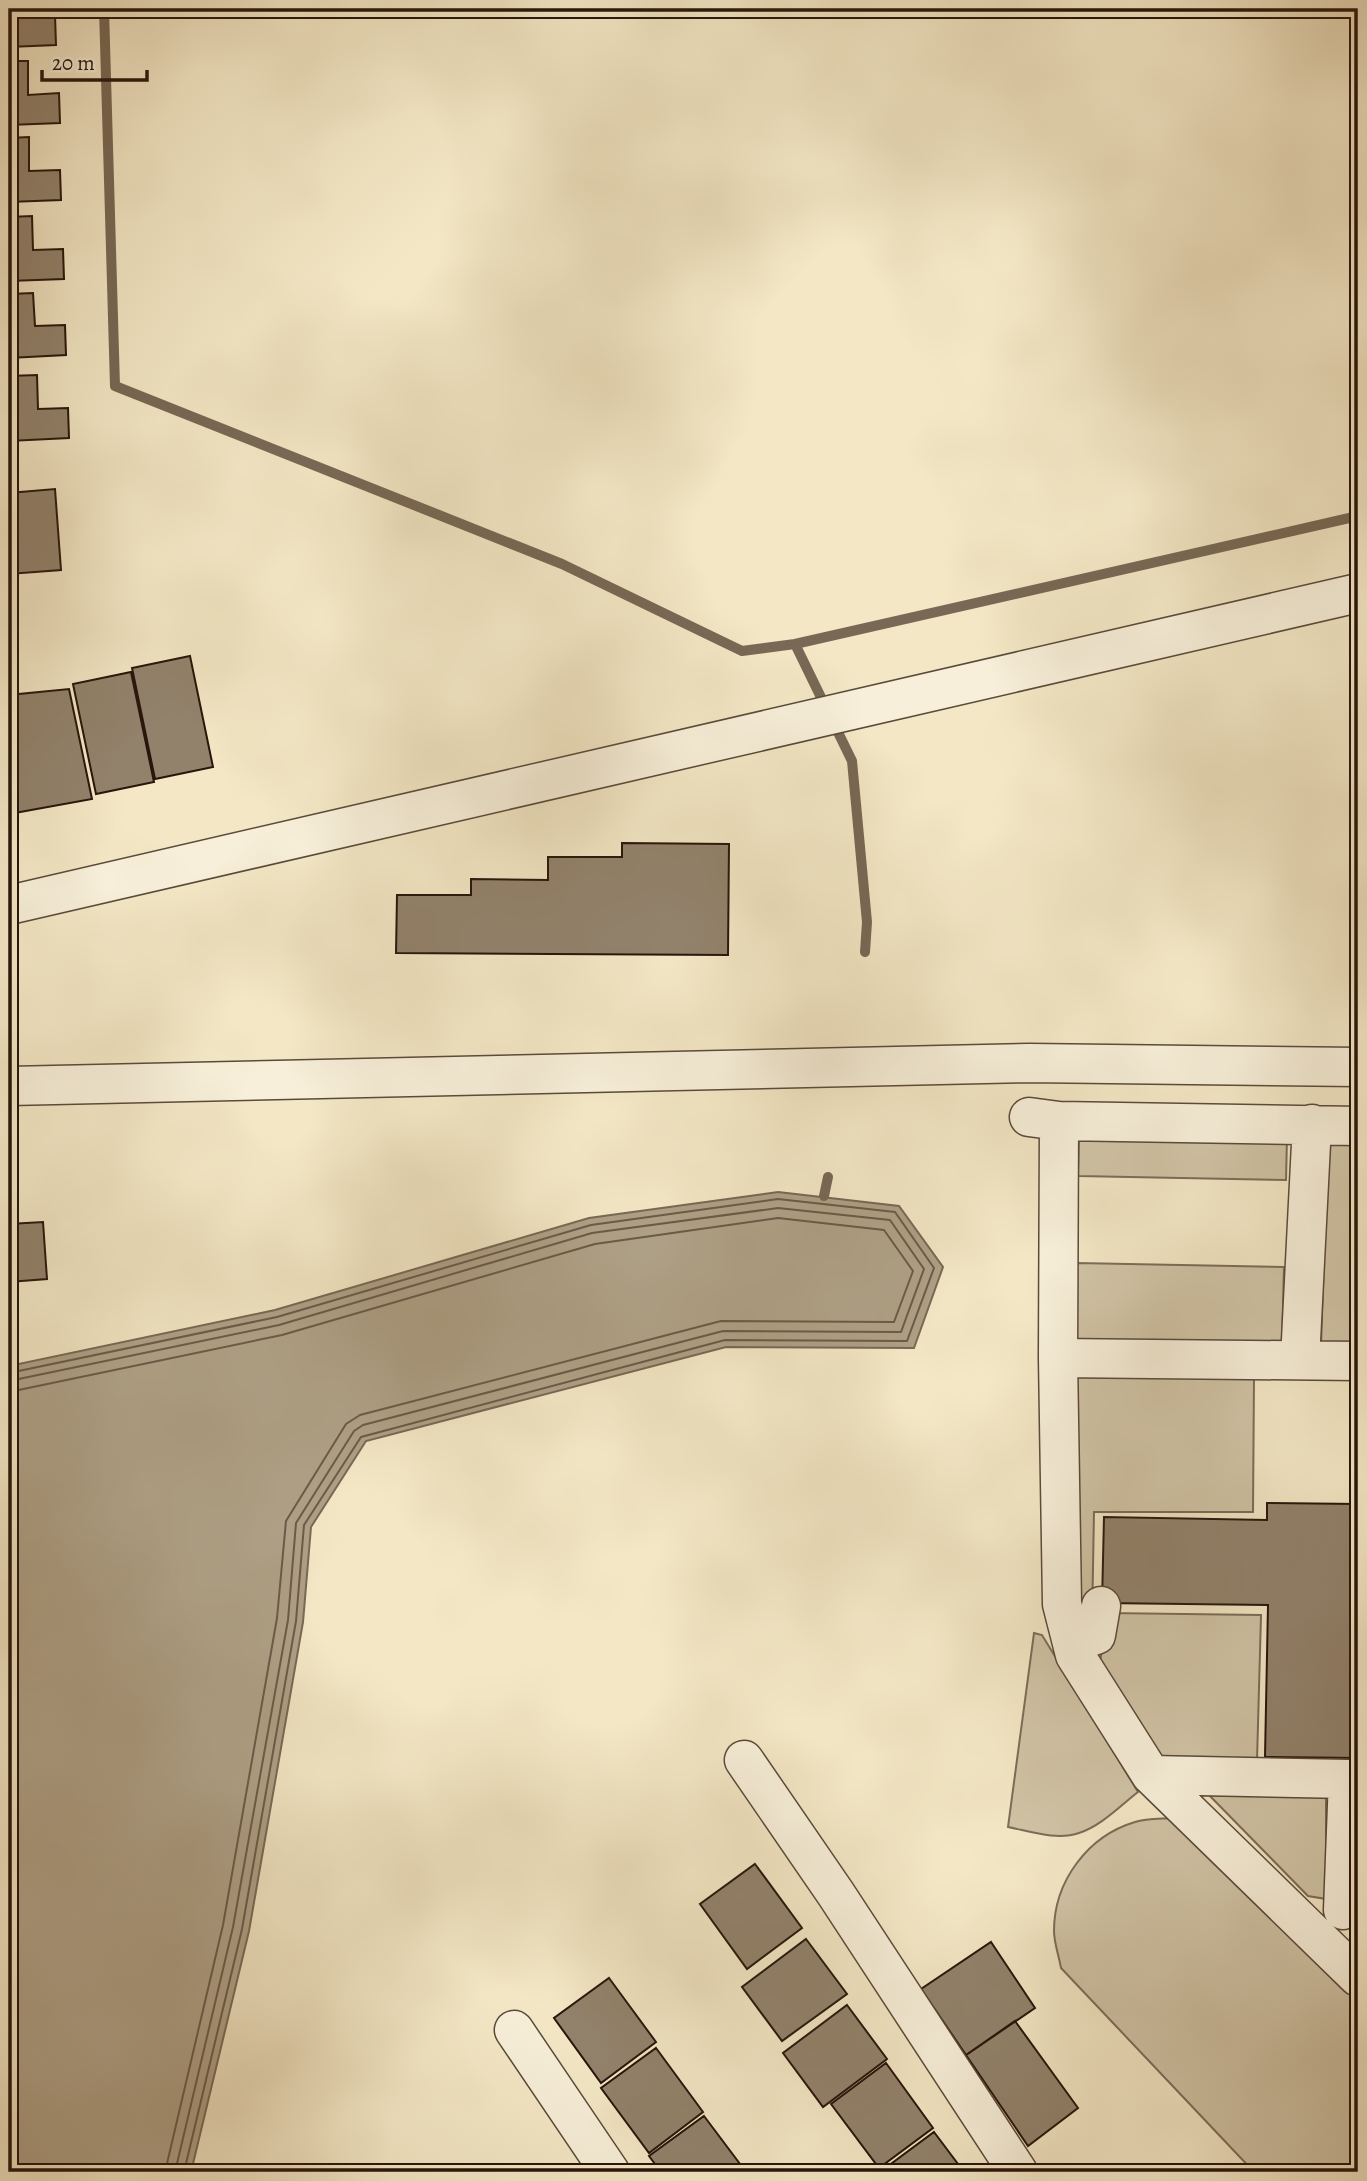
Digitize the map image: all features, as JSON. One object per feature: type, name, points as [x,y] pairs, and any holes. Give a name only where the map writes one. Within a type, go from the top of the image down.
[{"type":"street","points":[[9,905],[1358,593]]},
{"type":"street","points":[[9,1086],[1028,1063],[1358,1067]]},
{"type":"street","points":[[1358,1126],[1044,1119],[1058,1358],[1062,1604],[1075,1655],[1151,1775],[1358,1976]]},
{"type":"street","points":[[1300,1360],[1312,1124]]},
{"type":"street","points":[[1058,1358],[1358,1361]]},
{"type":"street","points":[[1072,1643],[1096,1635],[1101,1606]]},
{"type":"street","points":[[744,1760],[844,1906],[1018,2172]]},
{"type":"street","points":[[1151,1775],[1348,1779],[1351,1910],[1288,1909]]},
{"type":"street","points":[[514,2030],[610,2172]]},
{"type":"shaded area","points":[[1079,1133],[1287,1137],[1286,1180],[1078,1176]]},
{"type":"shaded area","points":[[1328,1137],[1358,1138],[1358,1346],[1321,1346]]},
{"type":"shaded area","points":[[1076,1263],[1284,1267],[1282,1344],[1074,1340]]},
{"type":"shaded area","points":[[1073,1376],[1254,1377],[1253,1512],[1094,1512],[1092,1622],[1077,1614]]},
{"type":"shaded area","points":[[1106,1613],[1261,1615],[1257,1761],[1170,1759],[1154,1753],[1100,1664]]},
{"type":"shaded area","points":[[1034,1633],[1042,1635],[1138,1792],[1095,1826],[1070,1835],[1043,1834],[1008,1827]]},
{"type":"shaded area","points":[[1206,1792],[1326,1793],[1326,1899],[1308,1896]]},
{"type":"shaded area","points":[[1173,1818],[1358,1984],[1358,2172],[1254,2172],[1061,1968],[1054,1936],[1056,1913],[1067,1878],[1077,1863],[1089,1849],[1118,1829],[1149,1819]]},
{"type":"water","points":[[778,1192],[899,1206],[943,1267],[914,1348],[726,1347],[366,1441],[311,1527],[303,1622],[249,1931],[191,2172],[9,2172],[9,1366],[275,1310],[589,1218]]},
{"type":"building","points":[[9,9],[25,9],[25,16],[55,15],[56,45],[9,47]]},
{"type":"building","points":[[9,61],[28,61],[28,95],[59,93],[60,123],[9,125]]},
{"type":"building","points":[[29,137],[29,171],[60,170],[61,200],[9,202],[9,138]]},
{"type":"building","points":[[32,216],[33,250],[63,249],[64,279],[9,281],[9,217]]},
{"type":"building","points":[[33,293],[35,326],[65,325],[66,355],[9,358],[9,294]]},
{"type":"building","points":[[37,375],[38,409],[68,408],[69,438],[9,441],[9,376]]},
{"type":"building","points":[[55,489],[61,570],[9,574],[9,493]]},
{"type":"building","points":[[190,656],[213,767],[155,779],[132,668]]},
{"type":"building","points":[[131,672],[154,782],[96,794],[73,684]]},
{"type":"building","points":[[69,689],[92,799],[9,814],[9,695]]},
{"type":"building","points":[[622,843],[729,844],[728,955],[396,953],[397,895],[471,895],[471,879],[548,880],[548,857],[622,857]]},
{"type":"building","points":[[43,1222],[47,1279],[9,1282],[9,1224]]},
{"type":"building","points":[[1267,1503],[1358,1504],[1358,1758],[1265,1757],[1268,1605],[1102,1603],[1104,1517],[1267,1520]]},
{"type":"building","points":[[755,1864],[802,1928],[747,1969],[700,1904]]},
{"type":"building","points":[[806,1939],[847,1994],[782,2041],[742,1987]]},
{"type":"building","points":[[991,1942],[1035,2008],[966,2055],[921,1989]]},
{"type":"building","points":[[609,1978],[656,2042],[601,2083],[554,2018]]},
{"type":"building","points":[[847,2005],[887,2059],[823,2107],[783,2053]]},
{"type":"building","points":[[1015,2021],[1078,2108],[1028,2146],[966,2055]]},
{"type":"building","points":[[656,2048],[703,2112],[649,2153],[601,2088]]},
{"type":"building","points":[[886,2063],[933,2128],[879,2168],[831,2104]]},
{"type":"building","points":[[704,2116],[746,2172],[661,2172],[649,2156]]},
{"type":"building","points":[[934,2132],[964,2172],[880,2172]]},
{"type":"waterway","points":[[104,9],[115,386],[562,564],[742,651],[795,644],[1358,516]]},
{"type":"waterway","points":[[795,644],[852,761],[867,922],[865,952]]},
{"type":"waterway","points":[[824,1196],[828,1177]]}]
